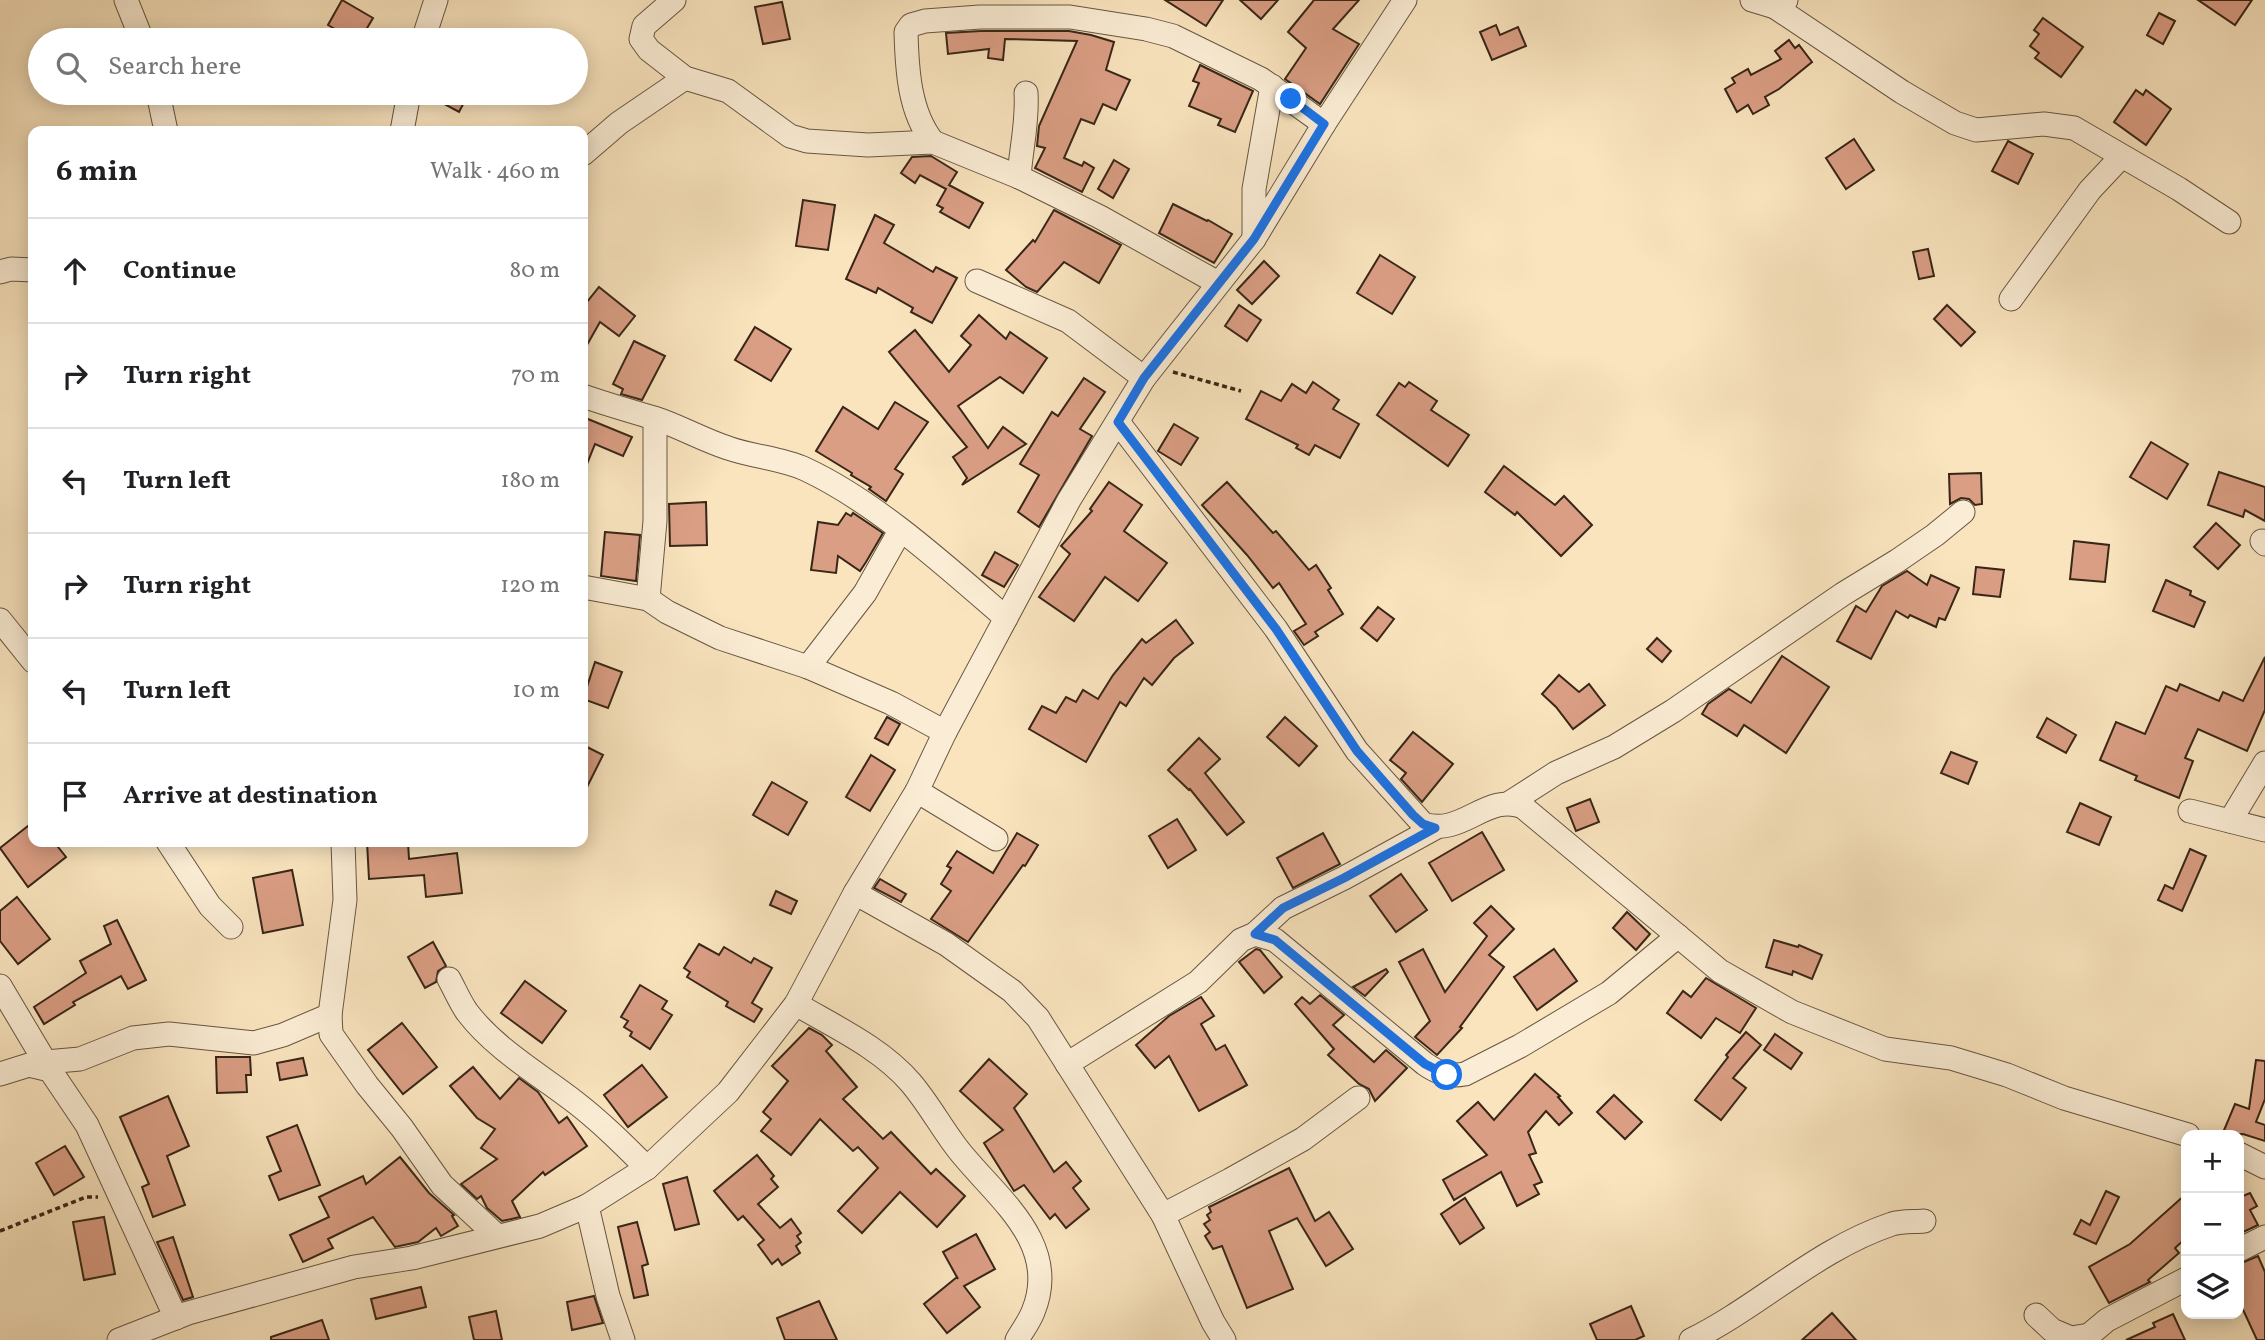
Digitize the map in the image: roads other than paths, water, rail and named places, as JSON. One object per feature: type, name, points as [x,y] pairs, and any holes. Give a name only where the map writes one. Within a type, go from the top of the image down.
[{"type":"street","points":[[125,0],[137,28]]},
{"type":"street","points":[[427,28],[436,0]]},
{"type":"street","points":[[674,0],[644,26],[641,39],[649,50],[685,78],[728,91],[790,136],[807,141],[868,145],[933,142],[1019,177],[1100,217],[1218,284]]},
{"type":"street","points":[[119,1340],[176,1318],[354,1267],[412,1258],[540,1226],[587,1206],[647,1168],[728,1092],[796,1004],[855,893],[917,791],[945,732],[1069,500],[1149,372],[1254,239],[1324,124],[1405,0]]},
{"type":"street","points":[[1752,0],[1781,4],[1902,92],[1955,123],[1976,130],[2044,124],[2074,128],[2179,189],[2229,222]]},
{"type":"street","points":[[933,142],[921,128],[911,88],[906,57],[906,32],[911,25],[926,21],[980,17],[1070,17],[1146,29],[1189,44],[1272,86],[1324,124]]},
{"type":"street","points":[[588,150],[619,122],[685,78]]},
{"type":"street","points":[[1254,239],[1254,189],[1272,86]]},
{"type":"street","points":[[1019,177],[1021,141],[1027,115],[1026,93]]},
{"type":"street","points":[[161,105],[165,126]]},
{"type":"street","points":[[403,126],[407,105]]},
{"type":"street","points":[[2011,299],[2090,190],[2121,157]]},
{"type":"street","points":[[0,272],[11,269],[28,270]]},
{"type":"street","points":[[977,281],[1068,321],[1149,372]]},
{"type":"street","points":[[588,398],[654,419],[729,449],[803,468],[875,512],[1006,618]]},
{"type":"street","points":[[648,599],[654,521],[654,419]]},
{"type":"street","points":[[1118,422],[1276,629],[1357,751],[1413,815],[1423,824],[1435,828]]},
{"type":"street","points":[[1067,1064],[1198,982],[1241,940],[1255,934],[1283,908],[1435,828],[1461,822],[1495,804],[1511,802],[1556,773],[1614,747],[1673,711],[1832,601],[1935,535],[1963,512]]},
{"type":"street","points":[[808,667],[866,593],[900,531]]},
{"type":"street","points":[[588,588],[648,599],[667,612],[720,638],[808,667],[891,703],[945,732]]},
{"type":"street","points":[[0,620],[28,655]]},
{"type":"street","points":[[2230,821],[2265,763]]},
{"type":"street","points":[[917,791],[996,839]]},
{"type":"street","points":[[1511,802],[1523,807],[1720,971],[1792,1012],[1885,1049],[1951,1058],[2007,1075],[2064,1098],[2181,1133]]},
{"type":"street","points":[[2190,811],[2265,830]]},
{"type":"street","points":[[171,847],[210,905],[231,927]]},
{"type":"street","points":[[343,847],[345,900],[330,1015],[331,1034],[442,1185],[497,1236]]},
{"type":"street","points":[[855,893],[946,944],[1012,991],[1038,1018],[1163,1214],[1224,1340]]},
{"type":"street","points":[[1255,934],[1275,940],[1425,1064],[1447,1075],[1465,1074],[1520,1046],[1609,993],[1678,936]]},
{"type":"street","points":[[449,979],[466,1010],[480,1027],[536,1074],[576,1102],[619,1139],[647,1168]]},
{"type":"street","points":[[0,986],[87,1125],[176,1318]]},
{"type":"street","points":[[796,1004],[877,1052],[909,1080],[957,1148],[1016,1214],[1031,1237],[1038,1265],[1039,1293],[1033,1313],[1017,1340]]},
{"type":"street","points":[[0,1074],[29,1065],[48,1066],[80,1059],[133,1038],[169,1034],[254,1043],[283,1035],[330,1015]]},
{"type":"street","points":[[1163,1214],[1303,1139],[1358,1098]]},
{"type":"street","points":[[2244,1156],[2265,1167]]},
{"type":"street","points":[[587,1206],[608,1296],[623,1340]]},
{"type":"street","points":[[1691,1340],[1741,1312],[1812,1263],[1848,1244],[1894,1224],[1924,1221]]},
{"type":"street","points":[[2244,1248],[2265,1237]]},
{"type":"street","points":[[2036,1315],[2052,1330],[2071,1338],[2088,1335],[2106,1320],[2181,1282]]}]
